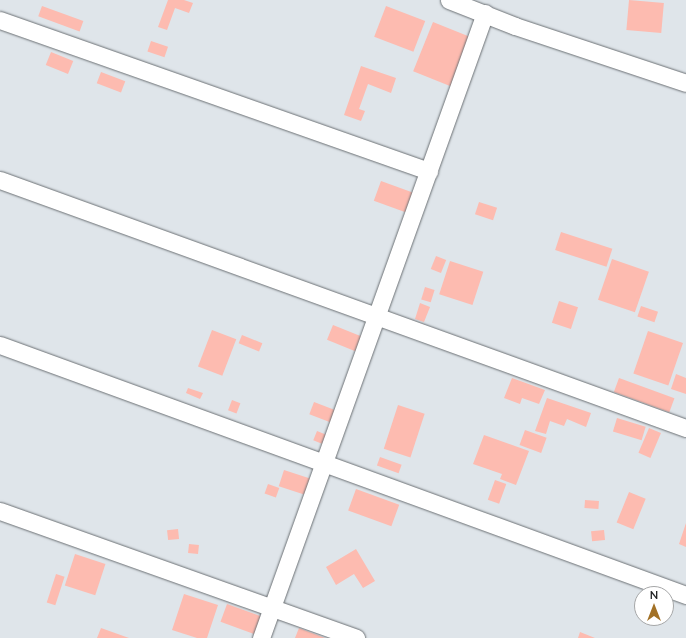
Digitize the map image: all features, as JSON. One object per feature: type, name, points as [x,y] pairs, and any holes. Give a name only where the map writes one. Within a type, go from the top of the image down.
[{"type":"street","points":[[449,0],[515,26],[686,83]]},
{"type":"street","points":[[261,638],[486,14]]},
{"type":"street","points":[[0,20],[429,171]]},
{"type":"street","points":[[0,180],[686,428]]},
{"type":"street","points":[[0,345],[686,595]]},
{"type":"street","points":[[0,512],[356,638]]},
{"type":"building","points":[[168,0],[184,0],[193,3],[189,13],[175,8],[167,30],[158,27]]},
{"type":"building","points":[[629,0],[664,3],[661,33],[626,30]]},
{"type":"building","points":[[42,6],[83,21],[80,31],[38,16]]},
{"type":"building","points":[[386,6],[425,21],[413,52],[374,37]]},
{"type":"building","points":[[433,22],[471,37],[451,86],[413,71]]},
{"type":"building","points":[[151,41],[168,47],[164,57],[147,51]]},
{"type":"building","points":[[51,52],[73,61],[68,74],[46,65]]},
{"type":"building","points":[[361,66],[396,78],[391,93],[368,84],[359,109],[365,111],[361,121],[344,115]]},
{"type":"building","points":[[101,72],[125,81],[121,93],[97,83]]},
{"type":"building","points":[[381,181],[420,195],[412,215],[374,201]]},
{"type":"building","points":[[479,202],[497,208],[493,220],[475,214]]},
{"type":"building","points":[[561,232],[612,249],[606,267],[555,250]]},
{"type":"building","points":[[436,256],[446,260],[441,273],[431,269]]},
{"type":"building","points":[[612,259],[649,272],[635,312],[598,300]]},
{"type":"building","points":[[450,261],[483,272],[472,305],[439,294]]},
{"type":"building","points":[[425,287],[435,290],[431,302],[421,299]]},
{"type":"building","points":[[559,301],[578,307],[571,329],[552,323]]},
{"type":"building","points":[[420,303],[430,307],[424,322],[415,319]]},
{"type":"building","points":[[641,306],[658,312],[654,322],[637,316]]},
{"type":"building","points":[[333,325],[371,340],[365,355],[327,340]]},
{"type":"building","points":[[212,330],[236,339],[222,376],[198,366]]},
{"type":"building","points":[[648,331],[683,343],[668,386],[633,374]]},
{"type":"building","points":[[242,335],[262,343],[259,352],[239,343]]},
{"type":"building","points":[[676,374],[686,378],[686,394],[671,389]]},
{"type":"building","points":[[512,378],[545,390],[539,404],[522,398],[520,404],[504,398]]},
{"type":"building","points":[[619,378],[674,398],[669,412],[614,392]]},
{"type":"building","points":[[188,388],[203,393],[200,399],[186,393]]},
{"type":"building","points":[[547,398],[591,413],[586,427],[567,419],[564,426],[550,421],[546,434],[535,431]]},
{"type":"building","points":[[232,400],[240,403],[236,413],[228,410]]},
{"type":"building","points":[[314,402],[342,413],[337,425],[309,414]]},
{"type":"building","points":[[398,405],[425,414],[410,457],[384,449]]},
{"type":"building","points":[[617,418],[646,427],[642,440],[613,431]]},
{"type":"building","points":[[649,428],[661,433],[650,458],[638,453]]},
{"type":"building","points":[[525,430],[547,438],[541,453],[520,445]]},
{"type":"building","points":[[317,431],[332,437],[328,446],[313,440]]},
{"type":"building","points":[[484,435],[529,451],[516,485],[500,479],[502,474],[473,464]]},
{"type":"building","points":[[380,457],[402,465],[399,473],[377,465]]},
{"type":"building","points":[[284,470],[312,479],[306,495],[279,486]]},
{"type":"building","points":[[495,480],[506,484],[499,504],[488,500]]},
{"type":"building","points":[[268,484],[279,488],[276,498],[265,493]]},
{"type":"building","points":[[356,489],[399,505],[391,526],[348,511]]},
{"type":"building","points":[[629,492],[646,499],[633,529],[617,523]]},
{"type":"building","points":[[585,500],[599,501],[598,509],[584,508]]},
{"type":"building","points":[[686,523],[686,547],[679,544]]},
{"type":"building","points":[[178,529],[179,539],[168,540],[167,530]]},
{"type":"building","points":[[604,530],[605,540],[592,541],[591,531]]},
{"type":"building","points":[[189,544],[199,545],[198,554],[188,553]]},
{"type":"building","points":[[356,549],[375,581],[363,588],[354,574],[336,585],[326,567]]},
{"type":"building","points":[[75,554],[105,564],[95,595],[65,585]]},
{"type":"building","points":[[56,574],[65,577],[55,605],[47,603]]},
{"type":"building","points":[[184,594],[218,605],[207,638],[197,638],[172,630]]},
{"type":"building","points":[[227,604],[266,618],[259,636],[221,622]]},
{"type":"building","points":[[101,628],[129,638],[97,638]]},
{"type":"building","points":[[299,628],[325,638],[295,638]]},
{"type":"building","points":[[580,632],[595,638],[578,638]]}]
